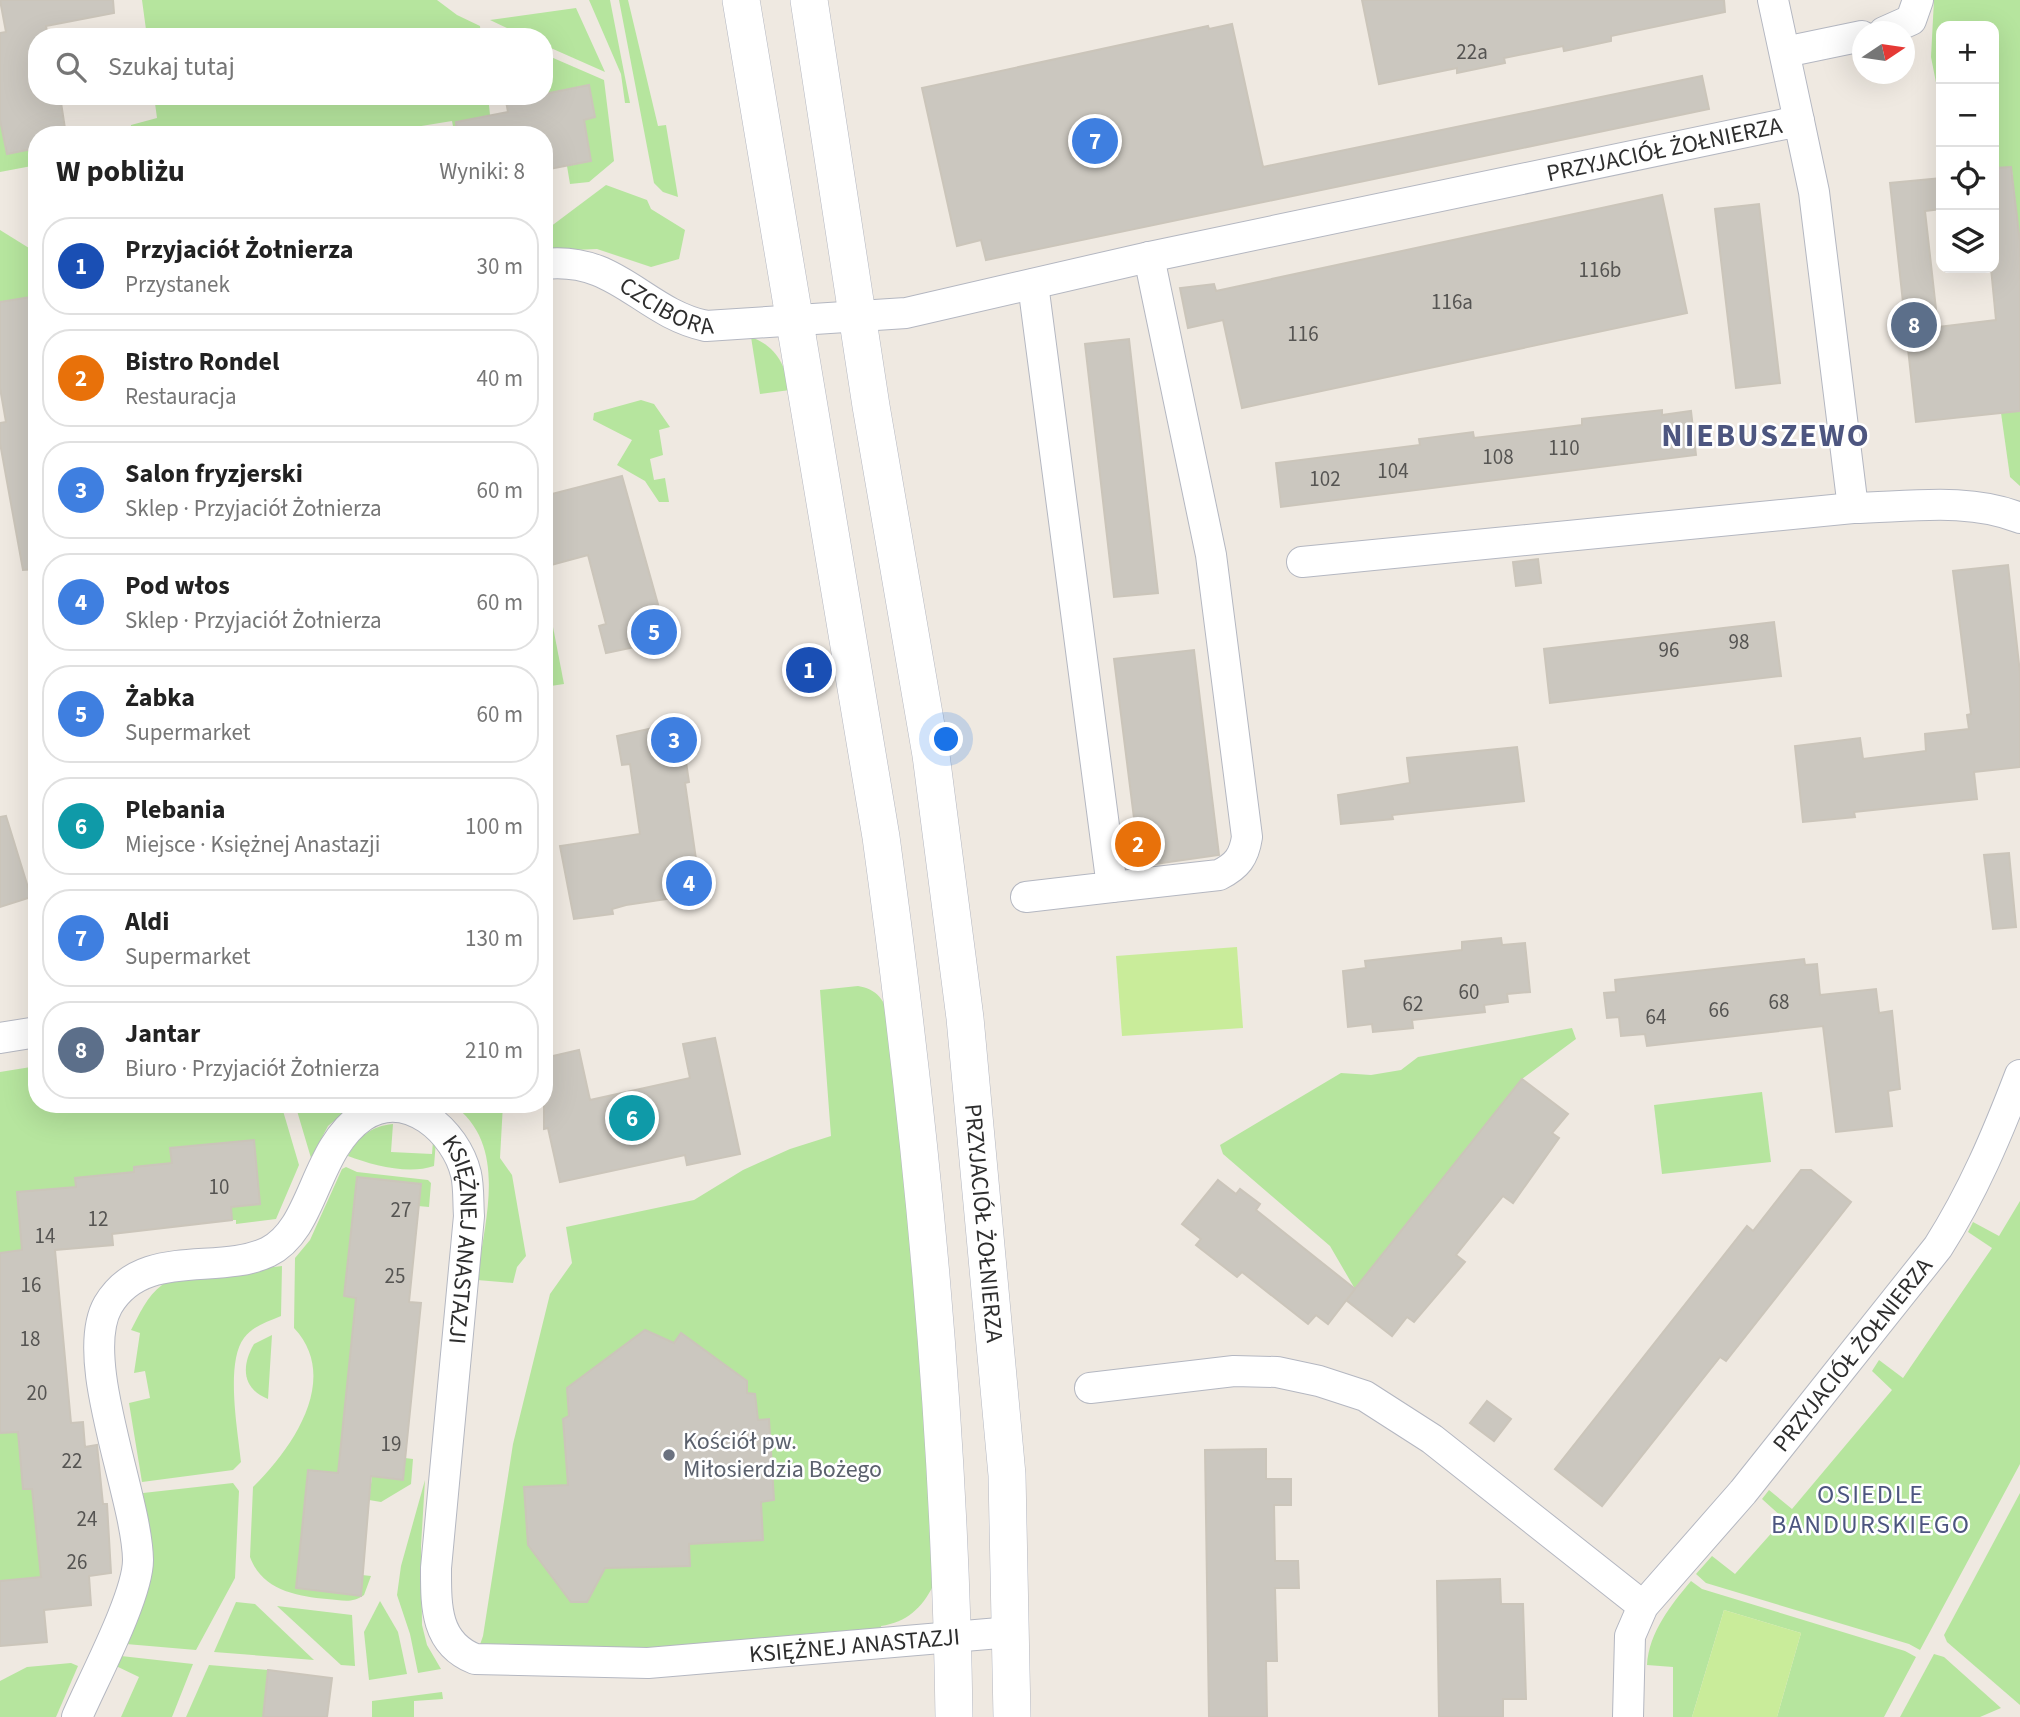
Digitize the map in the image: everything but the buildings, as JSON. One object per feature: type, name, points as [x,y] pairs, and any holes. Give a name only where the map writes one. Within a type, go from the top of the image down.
[{"type":"street","points":[[741,0],[881,837],[900,972],[918,1137],[945,1451],[954,1717]]},
{"type":"street","name":"PRZYJACIÓŁ ŻOŁNIERZA","points":[[809,0],[857,316],[931,755],[965,1018],[1007,1475],[1012,1717]]},
{"type":"street","points":[[1773,0],[1799,121]]},
{"type":"street","points":[[1908,21],[1917,0]]},
{"type":"street","points":[[1784,52],[1852,38]]},
{"type":"street","name":"PRZYJACIÓŁ ŻOŁNIERZA","points":[[795,318],[906,313],[1149,257],[1799,121],[1814,192],[1853,508]]},
{"type":"street","points":[[1026,897],[1219,875],[1233,868],[1244,853],[1247,837],[1211,555],[1149,257]]},
{"type":"street","name":"CZCIBORA","points":[[553,263],[572,262],[590,265],[607,272],[680,319],[706,326],[795,318]]},
{"type":"street","points":[[1033,284],[1112,887]]},
{"type":"street","points":[[1302,562],[1853,508],[1967,506],[1997,508],[2020,518]]},
{"type":"street","points":[[0,1038],[28,1033]]},
{"type":"street","name":"PRZYJACIÓŁ ŻOŁNIERZA","points":[[1628,1717],[1630,1636],[1643,1606],[1743,1492],[1938,1247],[1988,1157],[2020,1075]]},
{"type":"street","name":"KSIĘŻNEJ ANASTAZJI","points":[[77,1717],[133,1587],[138,1561],[132,1515],[104,1382],[101,1325],[108,1306],[122,1288],[141,1274],[257,1256],[282,1242],[299,1222],[325,1160],[338,1141],[364,1116],[374,1113]]},
{"type":"street","name":"KSIĘŻNEJ ANASTAZJI","points":[[415,1113],[437,1125],[451,1140],[466,1175],[469,1216],[436,1568],[440,1620],[447,1639],[458,1653],[475,1659],[648,1663],[1011,1632]]},
{"type":"street","points":[[1090,1388],[1234,1371],[1277,1372],[1319,1381],[1365,1396],[1432,1439],[1643,1606]]},
{"type":"green space","points":[[142,0],[437,0],[480,28],[146,28]]},
{"type":"green space","points":[[589,0],[610,0],[630,103],[625,103],[621,74]]},
{"type":"green space","points":[[619,0],[628,0],[658,126],[666,125],[678,197],[663,192],[654,183]]},
{"type":"green space","points":[[1934,0],[2020,0],[2020,242],[2012,171],[1999,172],[1999,21],[1936,21],[1936,82],[1931,57]]},
{"type":"green space","points":[[576,8],[605,72],[553,49],[553,28],[507,28],[490,20]]},
{"type":"green space","points":[[553,58],[604,80],[614,161],[589,182],[570,184],[567,166],[591,161],[584,120],[595,117],[589,85],[553,92]]},
{"type":"green space","points":[[155,105],[489,105],[490,115],[480,117],[482,126],[453,126],[452,121],[421,126],[131,126],[157,118]]},
{"type":"green space","points":[[0,120],[7,154],[28,150],[28,167],[0,172]]},
{"type":"green space","points":[[606,185],[647,200],[651,209],[685,230],[679,259],[651,267],[597,249],[553,251],[553,225]]},
{"type":"green space","points":[[0,230],[28,247],[28,297],[0,302]]},
{"type":"green space","points":[[751,337],[767,346],[778,358],[790,390],[760,394]]},
{"type":"green space","points":[[641,400],[654,404],[670,427],[659,430],[663,455],[650,459],[654,480],[665,478],[669,502],[659,502],[645,481],[617,465],[632,440],[593,420],[594,413]]},
{"type":"green space","points":[[2020,408],[2020,486],[2010,477],[2001,413]]},
{"type":"green space","points":[[553,627],[564,684],[553,686]]},
{"type":"green space","points":[[1237,947],[1243,1028],[1122,1036],[1116,956]]},
{"type":"green space","points":[[858,986],[876,993],[886,1008],[890,1021],[927,1428],[933,1586],[929,1594],[913,1613],[899,1621],[881,1626],[884,1641],[475,1659],[483,1636],[513,1444],[550,1294],[572,1263],[566,1227],[694,1200],[743,1170],[790,1149],[831,1136],[820,990]]},
{"type":"green space","points":[[1572,1028],[1576,1039],[1522,1079],[1355,1289],[1330,1246],[1223,1154],[1220,1145],[1341,1073],[1371,1075],[1401,1070],[1418,1057]]},
{"type":"green space","points":[[28,1067],[28,1113],[284,1113],[299,1165],[276,1219],[236,1224],[236,1220],[232,1220],[231,1207],[260,1203],[254,1141],[171,1149],[172,1169],[164,1164],[134,1167],[134,1172],[76,1187],[18,1192],[22,1250],[0,1253],[0,1072]]},
{"type":"green space","points":[[1762,1092],[1771,1162],[1662,1174],[1654,1105]]},
{"type":"green space","points":[[298,1113],[343,1113],[328,1126],[311,1158]]},
{"type":"green space","points":[[462,1113],[502,1113],[500,1158],[512,1175],[526,1256],[517,1267],[513,1283],[477,1280],[489,1185],[481,1140],[470,1121]]},
{"type":"green space","points":[[393,1124],[391,1152],[432,1154],[433,1141],[436,1141],[434,1166],[402,1169],[348,1156],[366,1134],[378,1127]]},
{"type":"green space","points":[[346,1167],[357,1172],[428,1180],[431,1183],[429,1207],[418,1206],[421,1184],[357,1177],[356,1298],[338,1473],[308,1470],[296,1588],[360,1596],[362,1575],[371,1576],[364,1595],[346,1601],[304,1596],[281,1589],[263,1577],[250,1557],[253,1487],[283,1453],[296,1433],[312,1390],[313,1368],[307,1348],[294,1328],[295,1258],[310,1240],[342,1169]]},
{"type":"green space","points":[[2020,1201],[2020,1464],[1920,1650],[1909,1644],[1706,1583],[1696,1574],[1712,1556],[1735,1574],[1784,1519],[1762,1499],[1769,1490],[1792,1509],[1892,1390],[1872,1371],[1879,1360],[1903,1378],[1992,1248],[1968,1232],[1973,1222],[1999,1236]]},
{"type":"green space","points":[[282,1266],[281,1316],[252,1330],[238,1349],[234,1398],[241,1462],[233,1470],[142,1482],[129,1403],[150,1398],[145,1371],[134,1373],[140,1333],[131,1330],[144,1306],[162,1285],[185,1276]]},
{"type":"green space","points":[[272,1335],[268,1399],[253,1389],[246,1376],[246,1368],[254,1344]]},
{"type":"green space","points":[[18,1432],[32,1489],[41,1577],[0,1581],[0,1433]]},
{"type":"green space","points":[[405,1458],[413,1459],[411,1484],[381,1502],[369,1500],[372,1476],[403,1480]]},
{"type":"green space","points":[[425,1480],[421,1546],[422,1625],[427,1645],[441,1669],[418,1673],[410,1634],[397,1595],[401,1566]]},
{"type":"green space","points":[[233,1483],[239,1491],[235,1578],[196,1650],[126,1644],[142,1603],[148,1570],[148,1536],[143,1493]]},
{"type":"green space","points":[[2020,1493],[2020,1705],[1947,1642],[1944,1635]]},
{"type":"green space","points":[[1691,1581],[1702,1589],[1905,1651],[1916,1657],[1884,1717],[1777,1717],[1801,1633],[1724,1610],[1692,1717],[1673,1717],[1673,1667],[1647,1665],[1657,1630],[1669,1609]]},
{"type":"green space","points":[[380,1601],[398,1632],[407,1674],[369,1680],[364,1632]]},
{"type":"green space","points":[[236,1602],[255,1604],[314,1660],[214,1652]]},
{"type":"green space","points":[[277,1606],[352,1615],[355,1666],[341,1665]]},
{"type":"green space","points":[[1724,1610],[1801,1633],[1777,1717],[1692,1717]]},
{"type":"green space","points":[[1934,1654],[1944,1657],[2001,1708],[1980,1717],[1900,1717]]},
{"type":"green space","points":[[121,1656],[193,1664],[172,1717],[121,1717],[139,1677],[116,1666]]},
{"type":"green space","points":[[71,1663],[78,1666],[56,1717],[0,1717],[0,1681],[27,1667]]},
{"type":"green space","points":[[209,1665],[268,1670],[263,1717],[186,1717]]},
{"type":"green space","points":[[442,1692],[443,1699],[414,1701],[414,1717],[372,1717],[372,1701]]},
{"type":"place","name":"Aldi","points":[[1095,141]]},
{"type":"place","name":"Jantar","points":[[1914,325]]},
{"type":"place","name":"Żabka","points":[[654,632]]},
{"type":"place","name":"Przyjaciół Żołnierza","points":[[809,670]]},
{"type":"place","name":"Salon fryzjerski","points":[[674,740]]},
{"type":"place","name":"Bistro Rondel","points":[[1138,844]]},
{"type":"place","name":"Pod włos","points":[[689,883]]},
{"type":"place","name":"Plebania","points":[[632,1118]]},
{"type":"place","name":"Kościół pw. Miłosierdzia Bożego","points":[[669,1455]]},
{"type":"district","name":"NIEBUSZEWO","points":[[1766,436]]},
{"type":"district","name":"OSIEDLE BANDURSKIEGO","points":[[1871,1509]]}]
